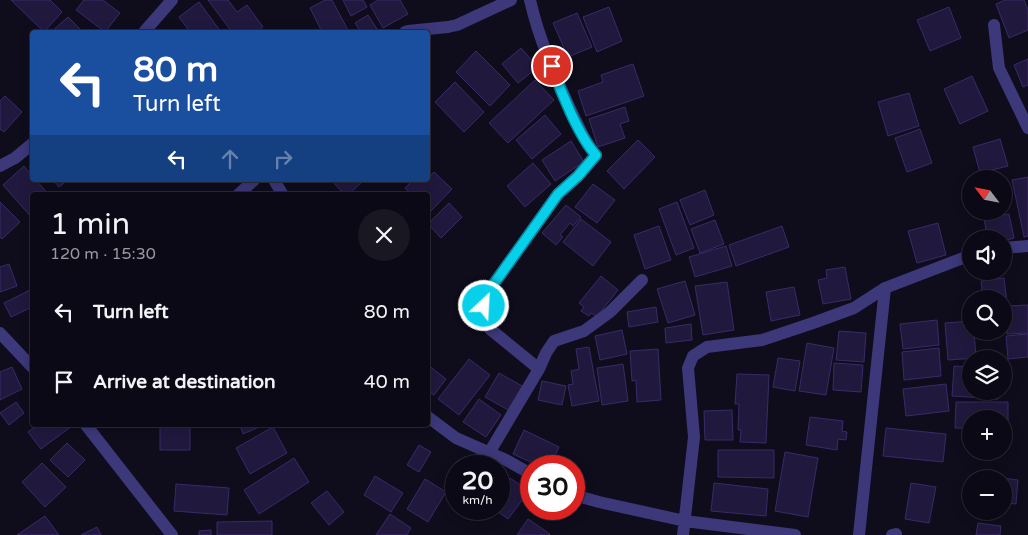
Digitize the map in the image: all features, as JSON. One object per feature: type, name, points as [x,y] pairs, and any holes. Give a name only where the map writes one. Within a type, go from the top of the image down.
[{"type":"street","points":[[146,30],[172,0]]},
{"type":"street","points":[[418,30],[457,25],[511,0]]},
{"type":"street","points":[[530,0],[533,14],[558,83],[585,141],[596,155],[578,176],[558,194],[493,285],[484,306],[484,318],[490,329],[539,369]]},
{"type":"street","points":[[994,26],[999,68],[1028,128]]},
{"type":"street","points":[[0,166],[15,158],[30,146]]},
{"type":"street","points":[[241,192],[252,182]]},
{"type":"street","points":[[1012,247],[1028,246]]},
{"type":"street","points":[[683,535],[694,437],[688,368],[693,356],[706,347],[762,340],[813,324],[854,308],[885,288],[962,258]]},
{"type":"street","points":[[489,453],[554,341],[584,330],[610,312],[642,280]]},
{"type":"street","points":[[859,535],[885,288]]},
{"type":"street","points":[[0,333],[30,364]]},
{"type":"street","points":[[430,418],[456,438],[520,468]]},
{"type":"street","points":[[88,427],[172,535]]},
{"type":"street","points":[[585,498],[685,521],[795,535]]},
{"type":"building","points":[[11,0],[50,0],[62,12],[46,30],[42,30]]},
{"type":"building","points":[[84,0],[103,0],[120,13],[107,30],[102,30],[76,10]]},
{"type":"building","points":[[208,0],[228,0],[237,12],[247,5],[263,27],[259,30],[230,30]]},
{"type":"building","points":[[325,0],[332,0],[348,30],[321,30],[310,8]]},
{"type":"building","points":[[343,0],[363,0],[367,7],[351,16]]},
{"type":"building","points":[[378,0],[400,0],[408,14],[383,28],[370,5]]},
{"type":"building","points":[[1005,0],[1024,0],[1028,10],[1028,30],[1009,38],[996,4]]},
{"type":"building","points":[[199,2],[220,30],[189,30],[179,17]]},
{"type":"building","points":[[609,7],[622,41],[597,52],[583,17]]},
{"type":"building","points":[[949,7],[961,38],[930,51],[917,20]]},
{"type":"building","points":[[577,13],[592,47],[568,57],[553,23]]},
{"type":"building","points":[[368,15],[378,30],[360,30],[355,23]]},
{"type":"building","points":[[68,17],[81,30],[53,30]]},
{"type":"building","points":[[521,48],[538,67],[518,83],[502,64]]},
{"type":"building","points":[[476,51],[510,85],[490,106],[456,72]]},
{"type":"building","points":[[1028,59],[1028,85],[1023,87],[1014,65]]},
{"type":"building","points":[[633,64],[644,96],[586,116],[578,91],[603,82],[601,75]]},
{"type":"building","points":[[972,76],[988,111],[960,124],[944,89]]},
{"type":"building","points":[[535,80],[554,100],[508,143],[489,123]]},
{"type":"building","points":[[455,82],[484,112],[464,132],[435,102]]},
{"type":"building","points":[[909,93],[919,126],[888,136],[878,102]]},
{"type":"building","points":[[5,96],[22,112],[4,132],[0,129],[0,101]]},
{"type":"building","points":[[625,107],[629,121],[620,124],[625,138],[598,147],[589,119]]},
{"type":"building","points":[[545,115],[561,134],[532,159],[516,140]]},
{"type":"building","points":[[920,129],[932,163],[907,172],[895,138]]},
{"type":"building","points":[[1000,139],[1008,166],[992,170],[979,170],[973,147]]},
{"type":"building","points":[[638,140],[655,157],[624,189],[607,171]]},
{"type":"building","points":[[571,141],[584,162],[555,181],[542,160]]},
{"type":"building","points":[[533,163],[551,184],[525,207],[507,186]]},
{"type":"building","points":[[24,166],[30,174],[30,182],[38,182],[46,192],[30,192],[30,216],[3,185]]},
{"type":"building","points":[[434,172],[452,189],[430,212],[430,192],[410,192],[405,188],[411,182],[430,182],[430,174]]},
{"type":"building","points":[[1028,177],[1028,236],[1024,237],[1012,180]]},
{"type":"building","points":[[55,182],[65,182],[59,187]]},
{"type":"building","points":[[333,182],[362,182],[351,192],[342,192]]},
{"type":"building","points":[[593,184],[615,200],[597,223],[575,207]]},
{"type":"building","points":[[705,190],[714,215],[690,225],[680,200]]},
{"type":"building","points":[[0,202],[20,222],[2,239],[0,237]]},
{"type":"building","points":[[677,202],[694,248],[676,255],[659,209]]},
{"type":"building","points":[[449,203],[462,217],[441,238],[430,226],[430,222]]},
{"type":"building","points":[[566,205],[581,217],[573,226],[570,223],[560,235],[563,237],[556,245],[542,233]]},
{"type":"building","points":[[581,219],[611,242],[593,266],[563,242]]},
{"type":"building","points":[[715,220],[724,244],[700,253],[691,229]]},
{"type":"building","points":[[984,220],[1010,220],[1014,238],[1012,239],[1012,230],[986,230]]},
{"type":"building","points":[[938,223],[946,255],[917,263],[908,231]]},
{"type":"building","points":[[659,226],[671,260],[645,269],[634,235]]},
{"type":"building","points":[[782,226],[789,247],[736,266],[729,245]]},
{"type":"building","points":[[726,246],[732,266],[695,277],[689,257]]},
{"type":"building","points":[[9,264],[17,286],[0,292],[0,267]]},
{"type":"building","points":[[845,267],[851,299],[823,304],[818,280],[827,278],[826,270]]},
{"type":"building","points":[[601,276],[618,290],[597,317],[591,313],[589,316],[581,311],[584,307],[579,303]]},
{"type":"building","points":[[1004,280],[1006,290],[982,290],[981,281]]},
{"type":"building","points":[[685,281],[695,315],[668,323],[657,289]]},
{"type":"building","points":[[727,282],[734,330],[703,335],[695,286]]},
{"type":"building","points":[[794,287],[800,315],[771,321],[766,292]]},
{"type":"building","points":[[30,290],[30,308],[11,317],[4,303]]},
{"type":"building","points":[[1028,305],[1028,333],[1012,334],[1012,306]]},
{"type":"building","points":[[656,307],[658,322],[629,327],[627,312]]},
{"type":"building","points":[[937,320],[939,345],[903,349],[900,324]]},
{"type":"building","points":[[962,322],[962,340],[975,340],[975,350],[962,350],[962,359],[948,360],[945,323]]},
{"type":"building","points":[[691,324],[692,340],[666,343],[665,328]]},
{"type":"building","points":[[622,330],[627,354],[600,360],[595,336]]},
{"type":"building","points":[[839,331],[866,333],[864,362],[836,360]]},
{"type":"building","points":[[1028,334],[1028,357],[1012,359],[1012,350],[1007,350],[1006,340],[1012,340],[1012,335]]},
{"type":"building","points":[[807,343],[834,348],[826,395],[799,391]]},
{"type":"building","points":[[589,347],[599,401],[572,406],[568,385],[573,384],[571,371],[579,369],[576,349]]},
{"type":"building","points":[[939,348],[941,376],[904,380],[902,352]]},
{"type":"building","points":[[658,349],[661,400],[637,402],[636,380],[632,381],[630,351]]},
{"type":"building","points":[[778,358],[800,361],[795,391],[773,387]]},
{"type":"building","points":[[469,359],[490,375],[459,415],[438,399]]},
{"type":"building","points":[[834,363],[863,365],[861,392],[833,390]]},
{"type":"building","points":[[623,364],[628,401],[602,405],[597,368]]},
{"type":"building","points":[[954,366],[962,366],[962,397],[952,396]]},
{"type":"building","points":[[12,367],[22,389],[0,400],[0,372]]},
{"type":"building","points":[[430,367],[446,379],[434,395],[430,393]]},
{"type":"building","points":[[499,373],[524,387],[510,411],[485,397]]},
{"type":"building","points":[[737,374],[769,375],[766,443],[740,442],[741,430],[738,430],[739,404],[735,404]]},
{"type":"building","points":[[542,381],[566,386],[562,405],[538,400]]},
{"type":"building","points":[[946,384],[949,411],[906,416],[903,389]]},
{"type":"building","points":[[479,399],[501,415],[486,437],[463,422]]},
{"type":"building","points":[[16,402],[24,413],[9,425],[0,413]]},
{"type":"building","points":[[956,402],[1008,402],[1008,410],[962,410],[962,428],[955,428]]},
{"type":"building","points":[[732,410],[733,440],[705,440],[704,411]]},
{"type":"building","points":[[810,417],[843,421],[842,431],[847,432],[846,440],[838,439],[837,450],[806,445]]},
{"type":"building","points":[[34,427],[71,427],[41,449],[28,432]]},
{"type":"building","points":[[160,427],[190,427],[190,450],[160,450]]},
{"type":"building","points":[[241,427],[259,427],[243,434]]},
{"type":"building","points":[[273,427],[287,453],[250,474],[236,448]]},
{"type":"building","points":[[886,428],[946,434],[943,462],[883,456]]},
{"type":"building","points":[[524,430],[559,447],[555,455],[520,455],[520,457],[513,454]]},
{"type":"building","points":[[67,443],[85,460],[68,477],[50,460]]},
{"type":"building","points":[[419,445],[431,452],[419,472],[407,465]]},
{"type":"building","points":[[718,450],[774,450],[774,478],[718,477]]},
{"type":"building","points":[[785,452],[818,458],[808,517],[775,511]]},
{"type":"building","points":[[294,458],[309,482],[259,514],[244,490]]},
{"type":"building","points":[[42,463],[66,487],[45,507],[22,482]]},
{"type":"building","points":[[375,476],[403,493],[391,512],[364,495]]},
{"type":"building","points":[[510,478],[520,485],[520,503],[510,516]]},
{"type":"building","points":[[425,479],[445,491],[428,522],[407,509]]},
{"type":"building","points":[[1012,479],[1018,480],[1016,504],[1012,504]]},
{"type":"building","points":[[714,483],[768,489],[766,516],[711,511]]},
{"type":"building","points":[[911,483],[936,487],[929,523],[905,519]]},
{"type":"building","points":[[176,484],[229,488],[227,515],[174,511]]},
{"type":"building","points":[[327,491],[344,512],[329,525],[311,503]]},
{"type":"building","points":[[390,514],[411,528],[407,535],[376,535]]},
{"type":"building","points":[[45,516],[59,535],[17,535]]},
{"type":"building","points":[[527,520],[550,534],[549,535],[517,535]]},
{"type":"building","points":[[272,521],[272,535],[217,535],[217,522]]},
{"type":"building","points":[[978,523],[1001,526],[1000,535],[976,535]]},
{"type":"building","points":[[97,527],[101,535],[81,535]]},
{"type":"building","points":[[211,530],[211,535],[199,535],[199,531]]},
{"type":"route","points":[[484,306],[493,285],[558,194],[578,176],[596,155],[585,141],[552,66]]}]
